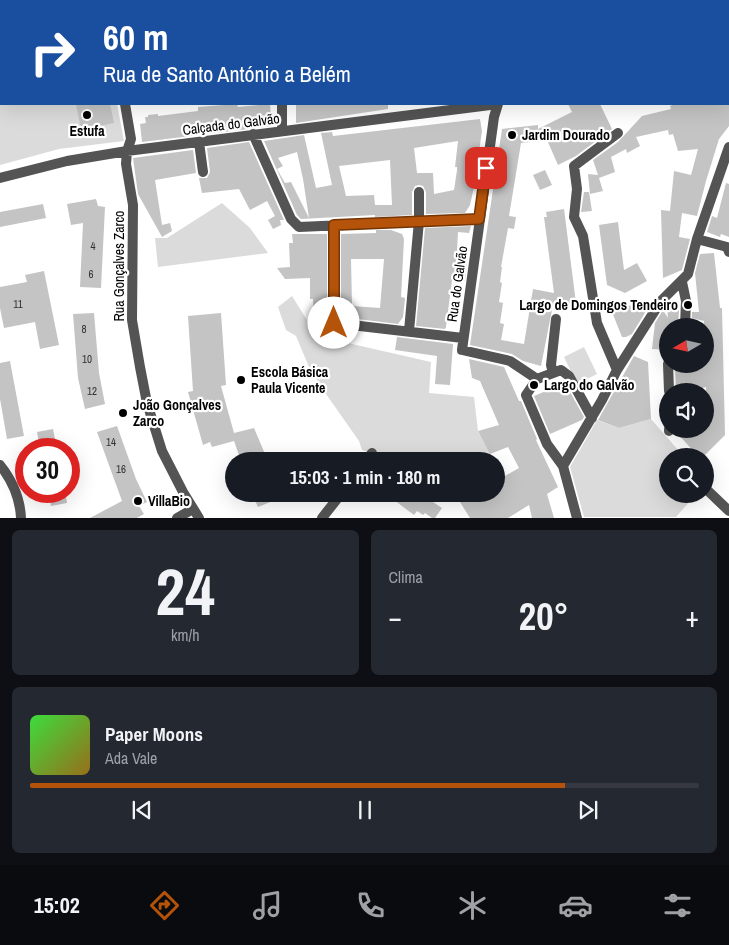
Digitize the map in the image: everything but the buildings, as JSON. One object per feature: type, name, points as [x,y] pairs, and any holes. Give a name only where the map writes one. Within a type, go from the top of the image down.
[{"type":"street","name":"Rua Gonçalves Zarco","points":[[126,105],[131,139],[127,151],[126,164],[133,205],[132,320],[140,368],[147,403],[162,451],[174,477],[196,513]]},
{"type":"street","points":[[282,105],[282,131]]},
{"type":"street","name":"Calçada do Galvão","points":[[0,178],[67,161],[127,151],[490,105]]},
{"type":"street","name":"Rua do Galvão","points":[[498,105],[494,117],[479,219],[462,350],[510,361],[537,379]]},
{"type":"street","points":[[617,370],[597,323],[583,236],[574,217],[577,189],[574,166],[618,133]]},
{"type":"street","points":[[253,134],[291,219],[300,227],[479,219]]},
{"type":"street","points":[[199,142],[203,172]]},
{"type":"street","points":[[563,466],[592,418],[617,370],[661,301],[688,274],[697,239],[729,147]]},
{"type":"street","points":[[409,331],[419,221],[419,192]]},
{"type":"street","points":[[334,225],[334,323],[464,338]]},
{"type":"street","points":[[697,239],[727,247],[729,252]]},
{"type":"street","points":[[682,282],[686,301],[685,318]]},
{"type":"street","points":[[553,373],[556,319]]},
{"type":"street","points":[[577,518],[563,466],[547,444],[526,395],[537,379],[561,370],[570,376],[592,418]]},
{"type":"street","points":[[0,465],[16,491],[21,518]]},
{"type":"street","points":[[714,497],[729,511]]},
{"type":"street","points":[[322,518],[335,502]]},
{"type":"street","points":[[177,518],[196,513]]},
{"type":"shaded area","points":[[0,105],[117,105],[124,141],[59,149],[0,165]]},
{"type":"shaded area","points":[[222,203],[250,228],[268,253],[158,267],[155,238],[167,238]]},
{"type":"shaded area","points":[[292,296],[317,336],[431,362],[429,393],[474,397],[478,431],[489,452],[368,452],[362,450],[359,441],[309,367],[296,336],[286,330],[278,307]]},
{"type":"shaded area","points":[[584,347],[597,374],[577,384],[564,357]]},
{"type":"shaded area","points":[[651,419],[659,428],[659,438],[668,438],[676,448],[659,448],[659,503],[688,503],[676,517],[584,517],[570,467],[597,420],[619,428]]},
{"type":"place","name":"Estufa","points":[[87,115]]},
{"type":"place","name":"Jardim Dourado","points":[[512,135]]},
{"type":"place","name":"Largo de Domingos Tendeiro","points":[[688,305]]},
{"type":"place","name":"Escola Básica Paula Vicente","points":[[241,380]]},
{"type":"place","name":"Largo do Galvão","points":[[534,385]]},
{"type":"place","name":"João Gonçalves Zarco","points":[[123,413]]},
{"type":"place","name":"VillaBio","points":[[138,501]]},
{"type":"route","points":[[334,323],[334,225],[479,219],[486,168]]}]
